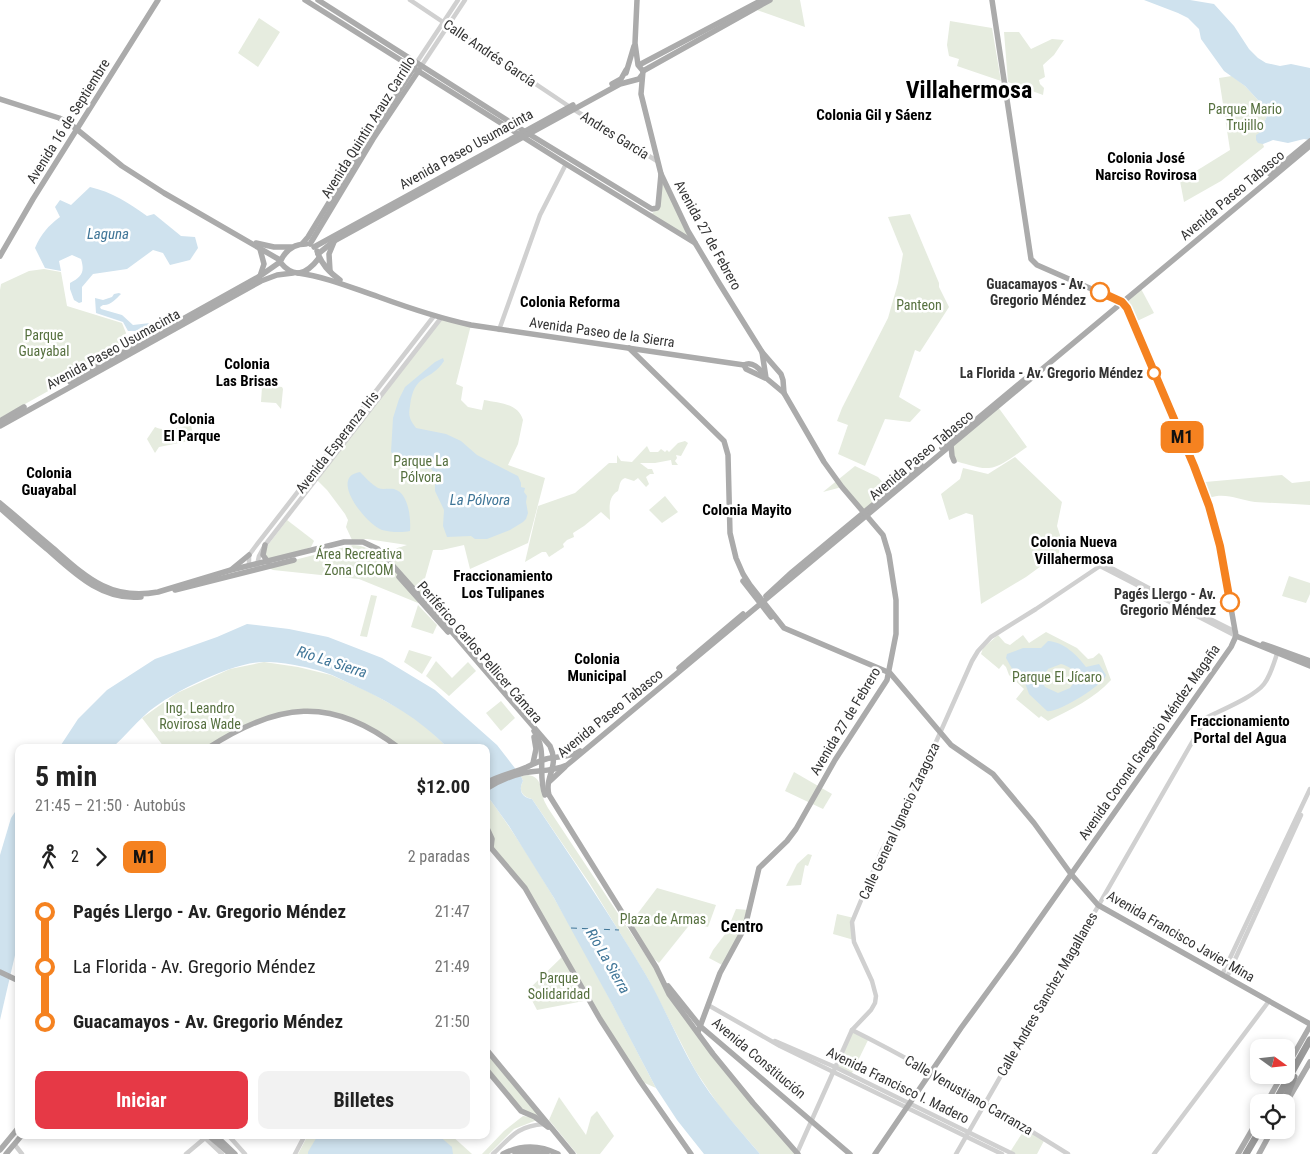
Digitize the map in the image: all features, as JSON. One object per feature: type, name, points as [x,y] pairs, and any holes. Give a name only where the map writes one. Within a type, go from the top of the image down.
[{"type":"highway","points":[[1295,1065],[1310,1040]]},
{"type":"highway","points":[[1295,1067],[1310,1048]]},
{"type":"highway","points":[[1246,1154],[1255,1139]]},
{"type":"highway","points":[[1251,1154],[1259,1139]]},
{"type":"main road","name":"Avenida 16 de Septiembre","points":[[0,256],[33,199],[158,0]]},
{"type":"main road","points":[[305,0],[415,70],[652,209],[658,206],[661,174]]},
{"type":"main road","points":[[318,0],[420,63],[566,164],[696,243]]},
{"type":"main road","name":"Avenida 27 de Febrero","points":[[627,68],[635,43],[637,0]]},
{"type":"main road","name":"Avenida Paseo Usumacinta","points":[[571,108],[620,84],[639,79],[641,69],[762,0]]},
{"type":"main road","name":"Avenida Paseo Usumacinta","points":[[641,69],[770,0]]},
{"type":"main road","points":[[992,0],[1030,256],[1035,264],[1120,302],[1131,317],[1209,506],[1220,546],[1236,634],[1310,666]]},
{"type":"main road","name":"Avenida 27 de Febrero","points":[[635,43],[641,69],[641,94],[661,174],[674,203],[696,243],[762,355],[781,374],[784,380],[784,392]]},
{"type":"main road","name":"Avenida Quintin Arauz Carrillo","points":[[302,244],[369,136],[420,63]]},
{"type":"main road","name":"Avenida Paseo Usumacinta","points":[[319,256],[336,240],[621,79],[627,68],[632,64],[641,69]]},
{"type":"main road","points":[[627,68],[627,76],[633,80]]},
{"type":"main road","name":"Avenida Quintin Arauz Carrillo","points":[[312,245],[415,70]]},
{"type":"main road","name":"Avenida 27 de Febrero","points":[[633,80],[641,94]]},
{"type":"main road","points":[[0,99],[59,118],[77,129],[130,172],[249,241],[280,261],[286,269],[296,273],[312,266],[319,256],[312,245],[274,246],[249,241]]},
{"type":"main road","name":"Avenida Paseo Usumacinta","points":[[312,245],[524,134]]},
{"type":"main road","name":"Avenida Paseo Tabasco","points":[[866,514],[1069,350],[1120,302],[1310,140]]},
{"type":"main road","name":"Avenida Paseo Tabasco","points":[[761,602],[575,754],[533,763],[529,771],[543,772],[567,765],[1120,302],[1310,146]]},
{"type":"main road","points":[[331,273],[328,268],[329,254],[336,240]]},
{"type":"main road","points":[[280,261],[293,246]]},
{"type":"main road","points":[[259,248],[263,255],[264,264],[260,276]]},
{"type":"main road","name":"Avenida Paseo de la Sierra","points":[[319,256],[331,273],[346,284]]},
{"type":"main road","name":"Avenida Paseo Usumacinta","points":[[0,421],[260,276],[280,261]]},
{"type":"main road","name":"Avenida Paseo Usumacinta","points":[[0,426],[261,282],[277,275],[296,273]]},
{"type":"main road","name":"Avenida Paseo de la Sierra","points":[[296,273],[346,284],[437,317],[499,330],[744,365],[746,369],[766,378]]},
{"type":"main road","name":"Avenida Francisco Javier Mina","points":[[626,348],[724,441],[728,455],[729,529],[731,541],[743,574],[761,602],[785,632],[890,676],[954,748],[993,774],[1034,823],[1071,874],[1098,905],[1310,1025]]},
{"type":"main road","points":[[754,365],[759,363],[762,355]]},
{"type":"main road","name":"Avenida 27 de Febrero","points":[[699,1029],[720,973],[745,927],[759,868],[796,830],[835,760],[890,676],[896,634],[896,600],[886,541],[882,533],[842,487],[824,462],[784,392],[766,378],[762,355]]},
{"type":"main road","points":[[744,365],[754,365],[762,371],[766,378]]},
{"type":"main road","points":[[951,445],[954,461]]},
{"type":"main road","name":"Periférico Carlos Pellicer Cámara","points":[[0,503],[85,576],[98,584],[136,594],[154,592],[231,570],[257,567],[346,546],[361,545],[372,549],[399,576],[536,735],[553,770],[545,783]]},
{"type":"main road","name":"Periférico Carlos Pellicer Cámara","points":[[0,508],[77,576],[96,588],[116,595],[136,597],[158,594],[250,568]]},
{"type":"main road","name":"Periférico Carlos Pellicer Cámara","points":[[257,567],[268,562],[349,542],[363,542],[374,547],[404,577],[550,746],[549,760],[543,772],[545,783]]},
{"type":"main road","points":[[264,545],[262,555],[268,562]]},
{"type":"main road","points":[[231,570],[249,555]]},
{"type":"main road","name":"Avenida Coronel Gregorio Méndez Magaña","points":[[875,1154],[961,1028],[1228,652],[1236,634]]},
{"type":"main road","points":[[1278,652],[1310,661]]},
{"type":"main road","points":[[215,744],[244,727],[289,712],[303,710],[326,712],[351,720],[370,729],[393,744]]},
{"type":"main road","points":[[526,722],[536,742],[533,763]]},
{"type":"main road","points":[[550,746],[560,752],[575,754]]},
{"type":"main road","points":[[549,760],[567,765]]},
{"type":"main road","points":[[545,783],[567,765]]},
{"type":"main road","points":[[490,787],[529,771]]},
{"type":"main road","points":[[490,781],[509,772],[529,771],[545,783],[554,803],[648,954],[669,994],[699,1029],[753,1103],[797,1154]]},
{"type":"main road","points":[[490,835],[492,839],[491,848],[525,888],[600,1019],[691,1154]]},
{"type":"main road","points":[[648,954],[659,963]]},
{"type":"main road","points":[[0,973],[15,980]]},
{"type":"main road","points":[[1295,1061],[1310,1025]]},
{"type":"main road","name":"Avenida Constitución","points":[[699,1029],[716,1036],[850,1154]]},
{"type":"main road","points":[[490,1054],[545,1123],[573,1154]]},
{"type":"main road","points":[[1285,1094],[1310,1062]]},
{"type":"main road","points":[[490,1075],[520,1111],[545,1123]]},
{"type":"main road","points":[[0,1150],[15,1132]]},
{"type":"main road","points":[[1238,1154],[1250,1133]]},
{"type":"main road","points":[[6,1154],[19,1139]]},
{"type":"main road","points":[[209,1139],[230,1154]]},
{"type":"main road","points":[[219,1139],[235,1154]]},
{"type":"main road","points":[[1259,1154],[1267,1139]]},
{"type":"main road","points":[[503,1154],[510,1150],[528,1146],[545,1148],[558,1154]]},
{"type":"main road","points":[[516,1154],[529,1152],[547,1154]]},
{"type":"street","name":"Calle Andrés García","points":[[410,0],[571,108]]},
{"type":"street","points":[[420,63],[443,21],[458,0]]},
{"type":"street","name":"Avenida Quintin Arauz Carrillo","points":[[420,63],[465,0]]},
{"type":"street","name":"Andres García","points":[[571,108],[657,161]]},
{"type":"street","points":[[499,330],[540,215],[566,164]]},
{"type":"street","name":"Avenida Esperanza Iris","points":[[249,555],[355,418],[437,317]]},
{"type":"street","name":"Avenida Esperanza Iris","points":[[257,567],[257,560],[264,545],[360,422],[437,317]]},
{"type":"street","points":[[355,418],[360,422]]},
{"type":"street","points":[[287,506],[292,504],[293,508]]},
{"type":"street","points":[[281,514],[285,518]]},
{"type":"street","points":[[249,555],[250,568]]},
{"type":"street","points":[[940,733],[978,651],[991,638],[1036,610],[1101,564],[1236,634]]},
{"type":"street","name":"Calle Andres Sanchez Magallanes","points":[[956,1154],[1206,718],[1260,688],[1267,679],[1278,652]]},
{"type":"street","name":"Calle General Ignacio Zaragoza","points":[[797,1154],[852,1030],[871,1010],[876,999],[872,981],[854,942],[852,922],[880,855],[908,805],[940,733]]},
{"type":"street","points":[[1225,976],[1310,789]]},
{"type":"street","points":[[1225,976],[1310,796]]},
{"type":"street","points":[[1154,1154],[1269,1001]]},
{"type":"street","name":"Avenida Francisco I. Madero","points":[[708,1005],[771,1040],[834,1069],[1002,1154]]},
{"type":"street","name":"Calle Venustiano Carranza","points":[[852,1030],[931,1072],[1068,1154]]},
{"type":"street","points":[[493,1154],[518,1130],[545,1123]]},
{"type":"street","name":"Avenida Francisco I. Madero","points":[[967,1135],[1013,1154]]},
{"type":"street","points":[[186,1154],[202,1139]]},
{"type":"street","points":[[208,1139],[222,1154]]},
{"type":"street","points":[[232,1139],[246,1154]]},
{"type":"street","points":[[295,1154],[304,1139]]},
{"type":"street","points":[[15,1145],[22,1154]]},
{"type":"green space","points":[[770,0],[800,0],[805,27],[754,9]]},
{"type":"green space","points":[[259,18],[280,32],[258,67],[238,53]]},
{"type":"green space","points":[[950,21],[992,28],[1001,81],[957,66],[959,59],[949,56],[947,45]]},
{"type":"green space","points":[[1004,32],[1019,32],[1031,49],[1052,39],[1064,40],[1054,55],[1043,65],[1045,77],[1039,80],[1044,88],[1043,95],[1008,82]]},
{"type":"green space","name":"Parque Mario Trujillo","points":[[1232,76],[1245,86],[1269,112],[1259,133],[1264,147],[1221,181],[1184,202],[1180,181],[1230,150],[1219,78]]},
{"type":"green space","points":[[661,174],[695,243],[650,216],[657,208]]},
{"type":"green space","name":"Panteon","points":[[910,214],[949,307],[920,352],[915,350],[899,397],[921,410],[910,422],[885,419],[865,466],[838,454],[848,425],[837,421],[888,318],[898,283],[903,254],[888,217]]},
{"type":"green space","name":"Parque Guayabal","points":[[44,269],[61,272],[67,306],[122,323],[126,333],[118,352],[0,418],[1,284],[29,271]]},
{"type":"green space","points":[[1140,287],[1154,313],[1133,323],[1125,300]]},
{"type":"green space","name":"Parque La Pólvora","points":[[441,318],[471,325],[456,384],[463,387],[461,400],[468,407],[482,410],[484,400],[502,403],[517,410],[523,420],[518,444],[508,465],[545,478],[528,543],[470,569],[464,545],[433,550],[420,596],[390,559],[393,551],[407,545],[367,539],[352,540],[346,527],[348,520],[345,514],[316,479]]},
{"type":"green space","points":[[274,386],[282,387],[283,389],[281,409],[276,403],[261,402],[262,387],[272,388]]},
{"type":"green space","points":[[998,407],[1027,447],[1004,463],[989,468],[980,468],[954,461],[951,445]]},
{"type":"green space","points":[[191,425],[194,440],[159,447],[155,453],[147,439],[155,427],[168,429]]},
{"type":"green space","points":[[685,441],[688,443],[681,456],[676,455],[675,461],[678,465],[672,465],[671,460],[640,463],[648,469],[652,469],[654,474],[646,477],[649,484],[646,487],[638,478],[634,481],[625,478],[622,480],[618,491],[611,500],[610,520],[601,512],[573,533],[574,537],[563,544],[564,547],[549,557],[546,552],[542,552],[525,562],[538,506],[575,493],[609,463],[617,463],[617,455],[621,461],[632,462],[647,446],[650,452],[658,452],[661,449],[669,452],[678,443]]},
{"type":"green space","points":[[1015,457],[1062,502],[1057,526],[1060,535],[1059,553],[1026,577],[981,604],[973,515],[966,513],[949,520],[941,494],[960,479],[963,468],[988,474]]},
{"type":"green space","points":[[855,466],[878,477],[890,491],[864,512],[842,487],[823,492]]},
{"type":"green space","points":[[1282,475],[1292,483],[1310,481],[1310,505],[1255,502],[1227,496],[1209,498],[1205,482]]},
{"type":"green space","points":[[665,496],[678,512],[662,523],[649,510]]},
{"type":"green space","points":[[287,520],[314,541],[311,547],[273,560],[266,558],[268,545]]},
{"type":"green space","name":"Área Recreativa Zona CICOM","points":[[353,545],[373,551],[382,558],[419,601],[418,603],[359,579],[273,570],[267,567]]},
{"type":"green space","points":[[1289,576],[1310,583],[1310,594],[1306,603],[1282,596]]},
{"type":"green space","points":[[371,595],[377,596],[367,637],[360,636]]},
{"type":"green space","points":[[418,605],[437,625],[433,634],[411,627]]},
{"type":"green space","name":"Parque El Jícaro","points":[[1046,632],[1077,648],[1088,659],[1093,658],[1099,653],[1102,656],[1111,680],[1090,698],[1048,721],[1041,716],[1039,718],[1016,699],[1024,689],[1009,675],[1003,664],[999,669],[981,654],[983,648],[998,635],[1005,643],[1010,645],[1023,635],[1029,643]]},
{"type":"green space","points":[[409,650],[432,657],[422,674],[404,662]]},
{"type":"green space","points":[[436,661],[452,678],[468,662],[476,671],[449,696],[426,676]]},
{"type":"green space","name":"Ing. Leandro Rovirosa Wade","points":[[264,662],[298,667],[331,675],[369,692],[407,713],[422,723],[444,744],[394,744],[351,720],[303,710],[261,721],[214,744],[162,744],[142,718],[177,693],[230,669]]},
{"type":"green space","points":[[501,701],[515,718],[501,731],[486,713]]},
{"type":"green space","points":[[794,772],[832,794],[823,809],[785,791]]},
{"type":"green space","points":[[528,775],[538,780],[548,808],[690,1022],[798,1154],[760,1154],[722,1110],[695,1070],[647,977],[590,884],[532,799],[522,793],[523,781],[521,776]]},
{"type":"green space","name":"Parque Solidaridad","points":[[490,800],[533,864],[577,938],[656,1088],[640,1081],[589,1000],[537,1010],[527,991],[564,955],[525,888],[490,847]]},
{"type":"green space","points":[[808,854],[812,855],[808,866],[805,865],[801,885],[786,886],[797,864]]},
{"type":"green space","name":"Plaza de Armas","points":[[657,888],[716,905],[708,927],[691,923],[659,963],[648,954],[629,925]]},
{"type":"green space","points":[[736,909],[749,910],[745,927],[724,966],[709,958],[726,933]]},
{"type":"green space","points":[[837,914],[854,918],[854,940],[833,934]]},
{"type":"green space","points":[[852,1030],[869,1038],[851,1075],[835,1067]]},
{"type":"green space","points":[[490,1055],[545,1121],[523,1112],[490,1072]]},
{"type":"green space","points":[[559,1097],[586,1135],[591,1117],[597,1111],[614,1136],[600,1154],[577,1154],[549,1120]]},
{"type":"green space","points":[[523,1116],[536,1118],[537,1120],[514,1129],[489,1154],[482,1154],[504,1131]]},
{"type":"green space","points":[[1026,1127],[1045,1139],[1037,1154],[1013,1154],[1010,1152]]},
{"type":"green space","points":[[306,1139],[455,1139],[472,1154],[298,1154]]},
{"type":"water","points":[[1144,0],[1190,0],[1214,4],[1234,26],[1249,49],[1258,58],[1266,63],[1280,66],[1291,64],[1310,68],[1310,140],[1304,139],[1288,143],[1273,140],[1263,144],[1258,143],[1256,135],[1259,133],[1269,112],[1245,86],[1224,71],[1201,39],[1199,29],[1188,18]]},
{"type":"water","name":"Laguna","points":[[90,187],[120,198],[147,216],[154,214],[181,236],[195,237],[198,248],[190,260],[170,265],[163,253],[153,250],[127,269],[93,274],[82,287],[82,302],[79,303],[74,300],[70,283],[81,274],[83,267],[81,259],[72,255],[59,261],[61,271],[45,268],[35,248],[45,231],[60,217],[55,207],[60,200],[71,205]]},
{"type":"water","points":[[119,293],[121,294],[115,300],[103,305],[100,307],[101,309],[122,315],[133,325],[150,323],[153,327],[149,326],[144,331],[128,331],[123,322],[96,313],[95,298],[103,300]]},
{"type":"water","name":"La Pólvora","points":[[443,358],[444,361],[439,368],[419,382],[415,388],[409,409],[412,423],[416,428],[446,434],[461,441],[477,455],[518,476],[521,487],[525,488],[524,492],[527,496],[528,513],[526,519],[510,530],[487,539],[475,539],[471,536],[447,537],[443,526],[444,510],[435,491],[435,473],[431,469],[417,467],[391,452],[393,418],[405,387],[435,362]]},
{"type":"water","points":[[360,472],[378,488],[399,491],[408,507],[410,531],[382,530],[367,519],[353,501],[349,491],[348,482],[351,476]]},
{"type":"water","name":"Río La Sierra","points":[[247,624],[289,629],[328,637],[382,658],[435,690],[497,745],[521,776],[523,795],[532,799],[590,886],[653,987],[688,1058],[702,1081],[726,1114],[760,1154],[704,1154],[677,1120],[656,1088],[554,898],[509,826],[490,800],[490,744],[444,744],[425,727],[403,712],[335,676],[299,666],[265,662],[237,667],[202,680],[185,689],[155,707],[116,744],[62,744],[78,719],[107,690],[155,659]]},
{"type":"water","points":[[1048,641],[1059,644],[1074,654],[1086,667],[1099,664],[1106,675],[1089,692],[1069,704],[1052,711],[1047,711],[1029,694],[1025,683],[1015,674],[1006,658],[1007,654],[1023,648],[1041,648]],"holes":[[[1061,664],[1071,669],[1077,678],[1070,688],[1058,693],[1045,687],[1041,680],[1048,669]]]},
{"type":"water","points":[[15,812],[15,955],[0,1020],[0,855],[11,818]]},
{"type":"water","points":[[316,1139],[443,1139],[452,1147],[453,1154],[308,1154]]},
{"type":"ferry route","points":[[571,928],[619,930]]},
{"type":"bus line","name":"M1","points":[[1100,292],[1122,302],[1127,308],[1194,466],[1216,530],[1230,602]]},
{"type":"place","name":"Guacamayos - Av. Gregorio Méndez","points":[[1100,292]]},
{"type":"place","name":"La Florida - Av. Gregorio Méndez","points":[[1154,373]]},
{"type":"place","name":"Pagés Llergo - Av. Gregorio Méndez","points":[[1230,602]]},
{"type":"district","name":"Villahermosa","points":[[969,90]]},
{"type":"district","name":"Colonia Gil y Sáenz","points":[[874,115]]},
{"type":"district","name":"Colonia José Narciso Rovirosa","points":[[1146,166]]},
{"type":"district","name":"Colonia Reforma","points":[[570,302]]},
{"type":"district","name":"Colonia Las Brisas","points":[[247,372]]},
{"type":"district","name":"Colonia El Parque","points":[[192,428]]},
{"type":"district","name":"Colonia Guayabal","points":[[49,482]]},
{"type":"district","name":"Colonia Mayito","points":[[747,510]]},
{"type":"district","name":"Colonia Nueva Villahermosa","points":[[1074,550]]},
{"type":"district","name":"Fraccionamiento Los Tulipanes","points":[[503,584]]},
{"type":"district","name":"Colonia Municipal","points":[[597,668]]},
{"type":"district","name":"Fraccionamiento Portal del Agua","points":[[1240,730]]},
{"type":"district","name":"Centro","points":[[742,926]]}]
